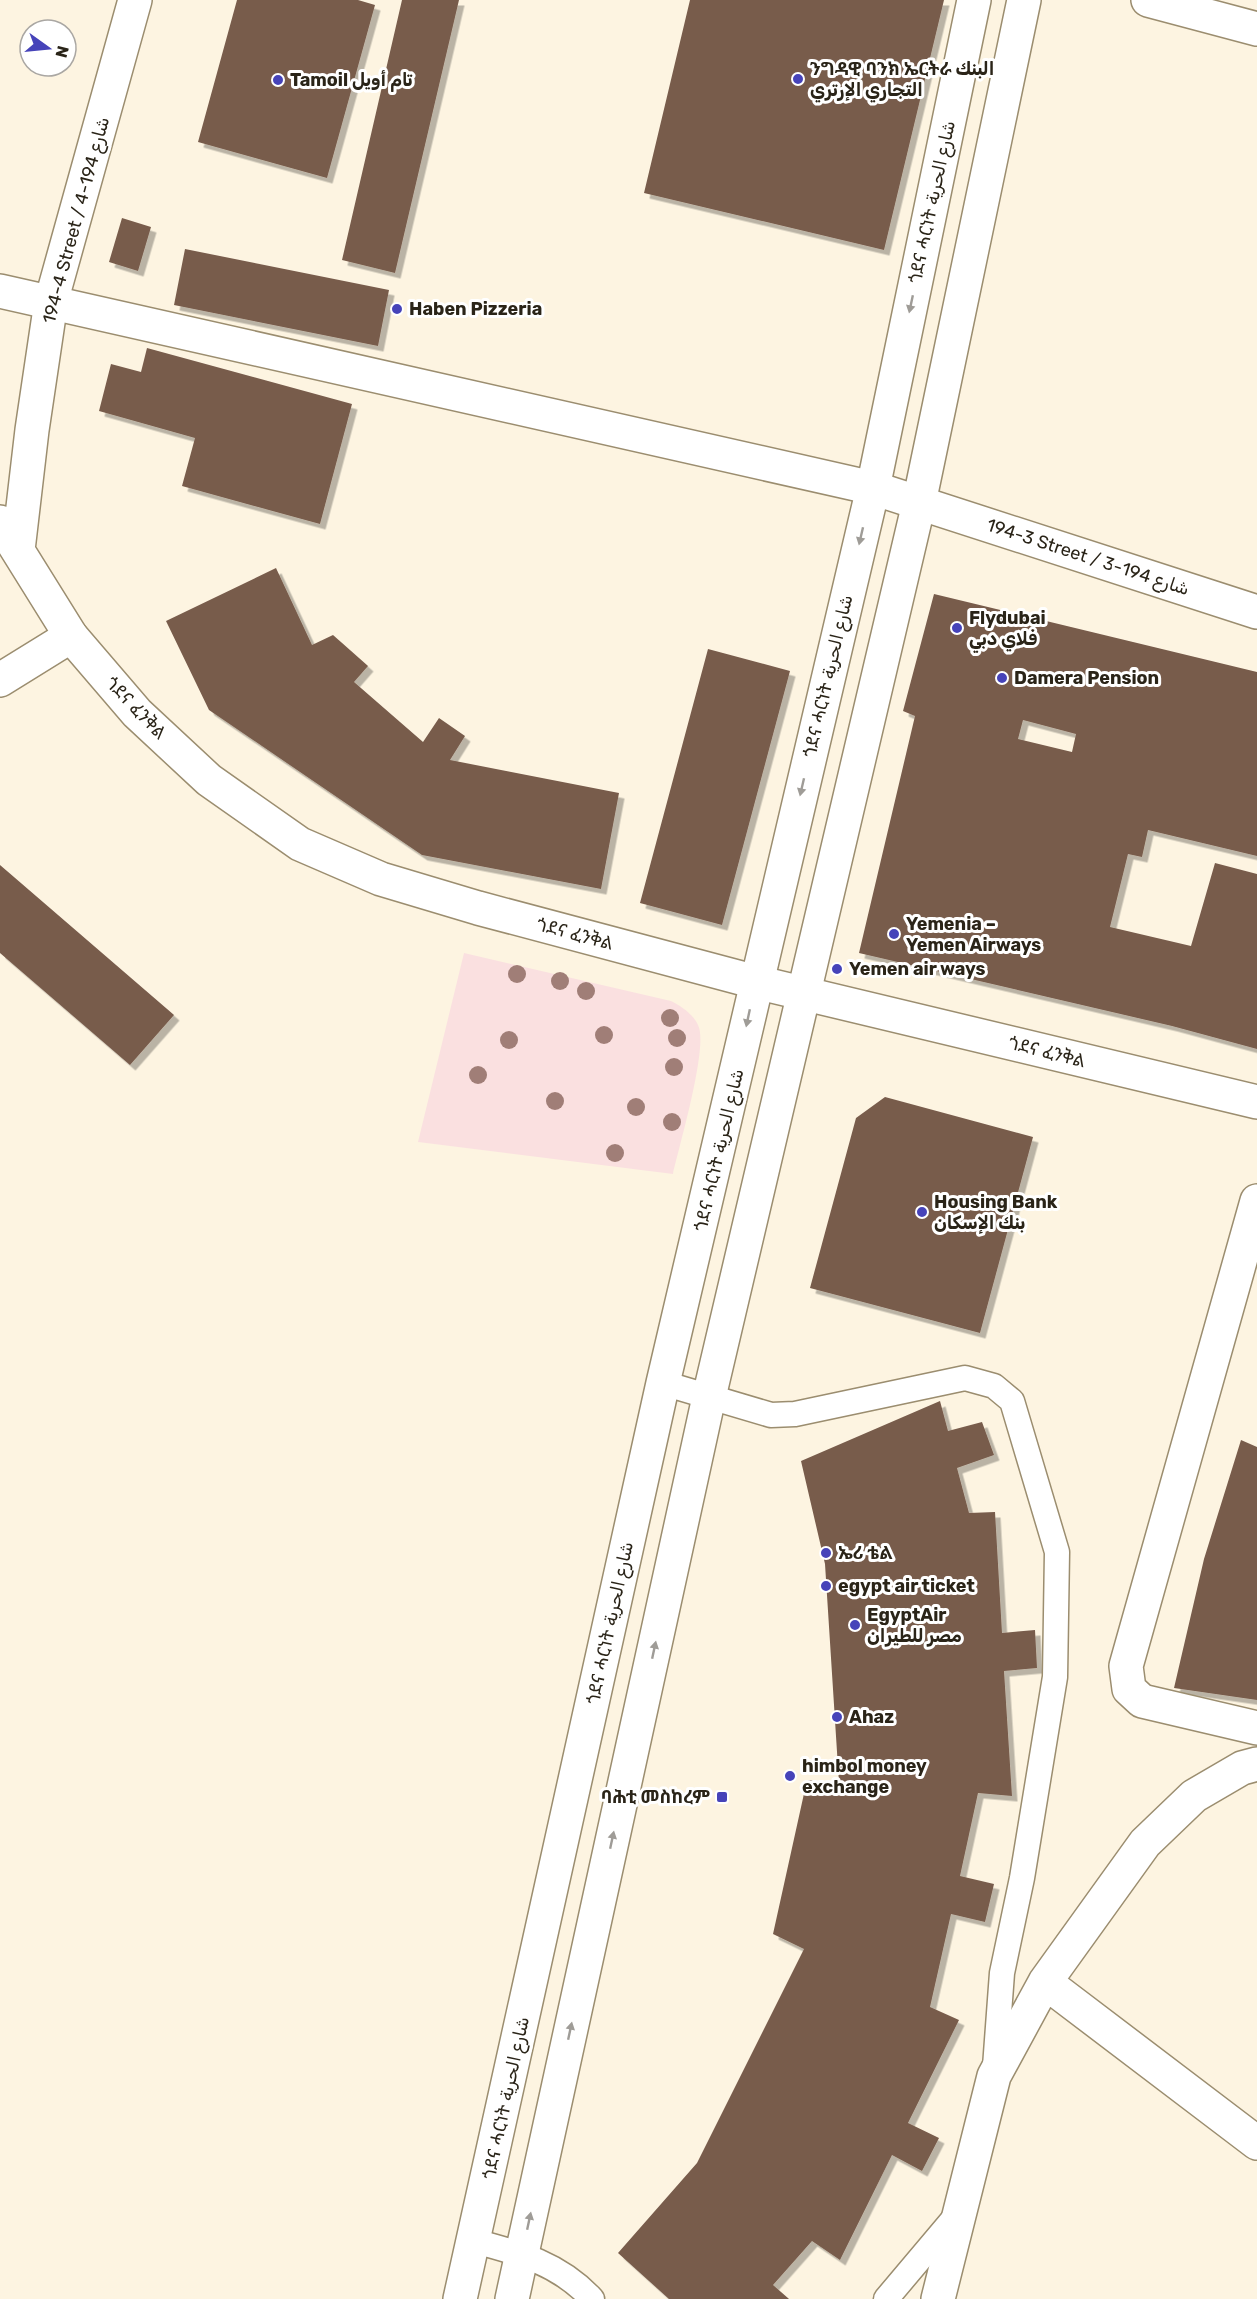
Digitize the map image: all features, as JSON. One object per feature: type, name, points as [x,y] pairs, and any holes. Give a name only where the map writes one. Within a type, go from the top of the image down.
[{"type":"main road","name":"194-4 Street / شارع 194-4","points":[[18,550],[32,430],[51,302],[135,0]]},
{"type":"main road","name":"ጎደና ሓርነት شارع الحرية","points":[[460,2299],[663,1383],[873,488],[975,0]]},
{"type":"main road","points":[[512,2299],[709,1397],[918,503],[1024,0]]},
{"type":"main road","points":[[1148,0],[1257,29]]},
{"type":"main road","name":"194-3 Street / شارع 194-3","points":[[0,291],[873,488],[1257,612]]},
{"type":"main road","name":"ጎደና ፈንቅል","points":[[0,522],[70,636],[137,713],[209,780],[300,844],[392,882],[756,982],[1257,1102]]},
{"type":"main road","points":[[0,680],[70,636]]},
{"type":"main road","points":[[1257,1201],[1126,1666],[1129,1689],[1142,1701],[1257,1728]]},
{"type":"main road","points":[[938,2299],[994,2076],[1046,1982],[1145,1843],[1194,1796],[1242,1768],[1257,1764]]},
{"type":"main road","points":[[1046,1982],[1257,2143]]},
{"type":"lane","points":[[663,1383],[771,1414],[795,1414],[965,1378],[994,1386],[1012,1401],[1057,1552],[1055,1677],[1022,1878],[1002,1973],[994,2076]]},
{"type":"lane","points":[[886,2299],[958,2213]]},
{"type":"lane","points":[[474,2241],[522,2253],[571,2278],[592,2299]]},
{"type":"shaded area","points":[[464,953],[671,1001],[690,1014],[698,1025],[700,1053],[673,1174],[418,1142]]},
{"type":"building","points":[[237,0],[358,0],[375,5],[327,178],[198,142]]},
{"type":"building","points":[[402,0],[459,0],[395,273],[342,260]]},
{"type":"building","name":"ንግዳዊ ባንክ ኤርትራ البنك التجاري الإرتري","points":[[690,0],[944,0],[884,250],[644,193]]},
{"type":"building","points":[[122,218],[151,227],[138,271],[109,262]]},
{"type":"building","points":[[185,249],[389,290],[378,346],[174,305]]},
{"type":"building","points":[[147,348],[352,404],[320,524],[182,486],[195,438],[99,411],[111,364],[141,372]]},
{"type":"building","points":[[276,568],[312,645],[333,635],[368,666],[354,682],[423,742],[439,718],[465,736],[450,760],[619,793],[601,889],[422,855],[209,710],[166,621]]},
{"type":"building","points":[[934,594],[1257,672],[1257,856],[1148,830],[1142,857],[1128,854],[1110,927],[1191,946],[1215,863],[1257,874],[1257,1049],[1172,1026],[859,953],[915,716],[903,711]],"holes":[[[1023,720],[1076,734],[1072,752],[1018,739]]]},
{"type":"building","points":[[708,649],[790,671],[722,925],[640,903]]},
{"type":"building","points":[[0,865],[174,1015],[130,1065],[0,953]]},
{"type":"building","name":"Housing Bank بنك الإسكان","points":[[885,1097],[1033,1137],[980,1333],[810,1288],[856,1118]]},
{"type":"building","points":[[940,1401],[948,1431],[982,1422],[994,1455],[957,1468],[969,1513],[995,1512],[1002,1633],[1035,1630],[1037,1668],[1004,1671],[1012,1796],[978,1793],[960,1876],[994,1884],[985,1922],[951,1914],[930,2007],[959,2020],[908,2123],[939,2138],[922,2171],[892,2155],[840,2260],[812,2241],[773,2285],[789,2299],[669,2299],[618,2253],[697,2163],[804,1949],[773,1934],[807,1780],[839,1783],[825,1564],[801,1461]]},
{"type":"building","points":[[1241,1440],[1257,1447],[1257,1700],[1174,1688],[1204,1559]]},
{"type":"place","name":"ንግዳዊ ባንክ ኤርትራ البنك التجاري الإرتري","points":[[798,79]]},
{"type":"place","name":"Tamoil تام أويل","points":[[278,80]]},
{"type":"place","name":"Haben Pizzeria","points":[[397,309]]},
{"type":"place","name":"Flydubai فلاي دبي","points":[[957,628]]},
{"type":"place","name":"Damera Pension","points":[[1002,678]]},
{"type":"place","name":"Yemenia – Yemen Airways","points":[[894,934]]},
{"type":"place","name":"Yemen air ways","points":[[837,969]]},
{"type":"place","name":"Housing Bank بنك الإسكان","points":[[922,1212]]},
{"type":"place","name":"ኤሪ ቴል","points":[[826,1553]]},
{"type":"place","name":"egypt air ticket","points":[[826,1586]]},
{"type":"place","name":"EgyptAir مصر للطيران","points":[[855,1625]]},
{"type":"place","name":"Ahaz","points":[[837,1717]]},
{"type":"place","name":"himbol money exchange","points":[[790,1776]]},
{"type":"place","name":"ባሕቲ መስከረም","points":[[722,1797]]}]
